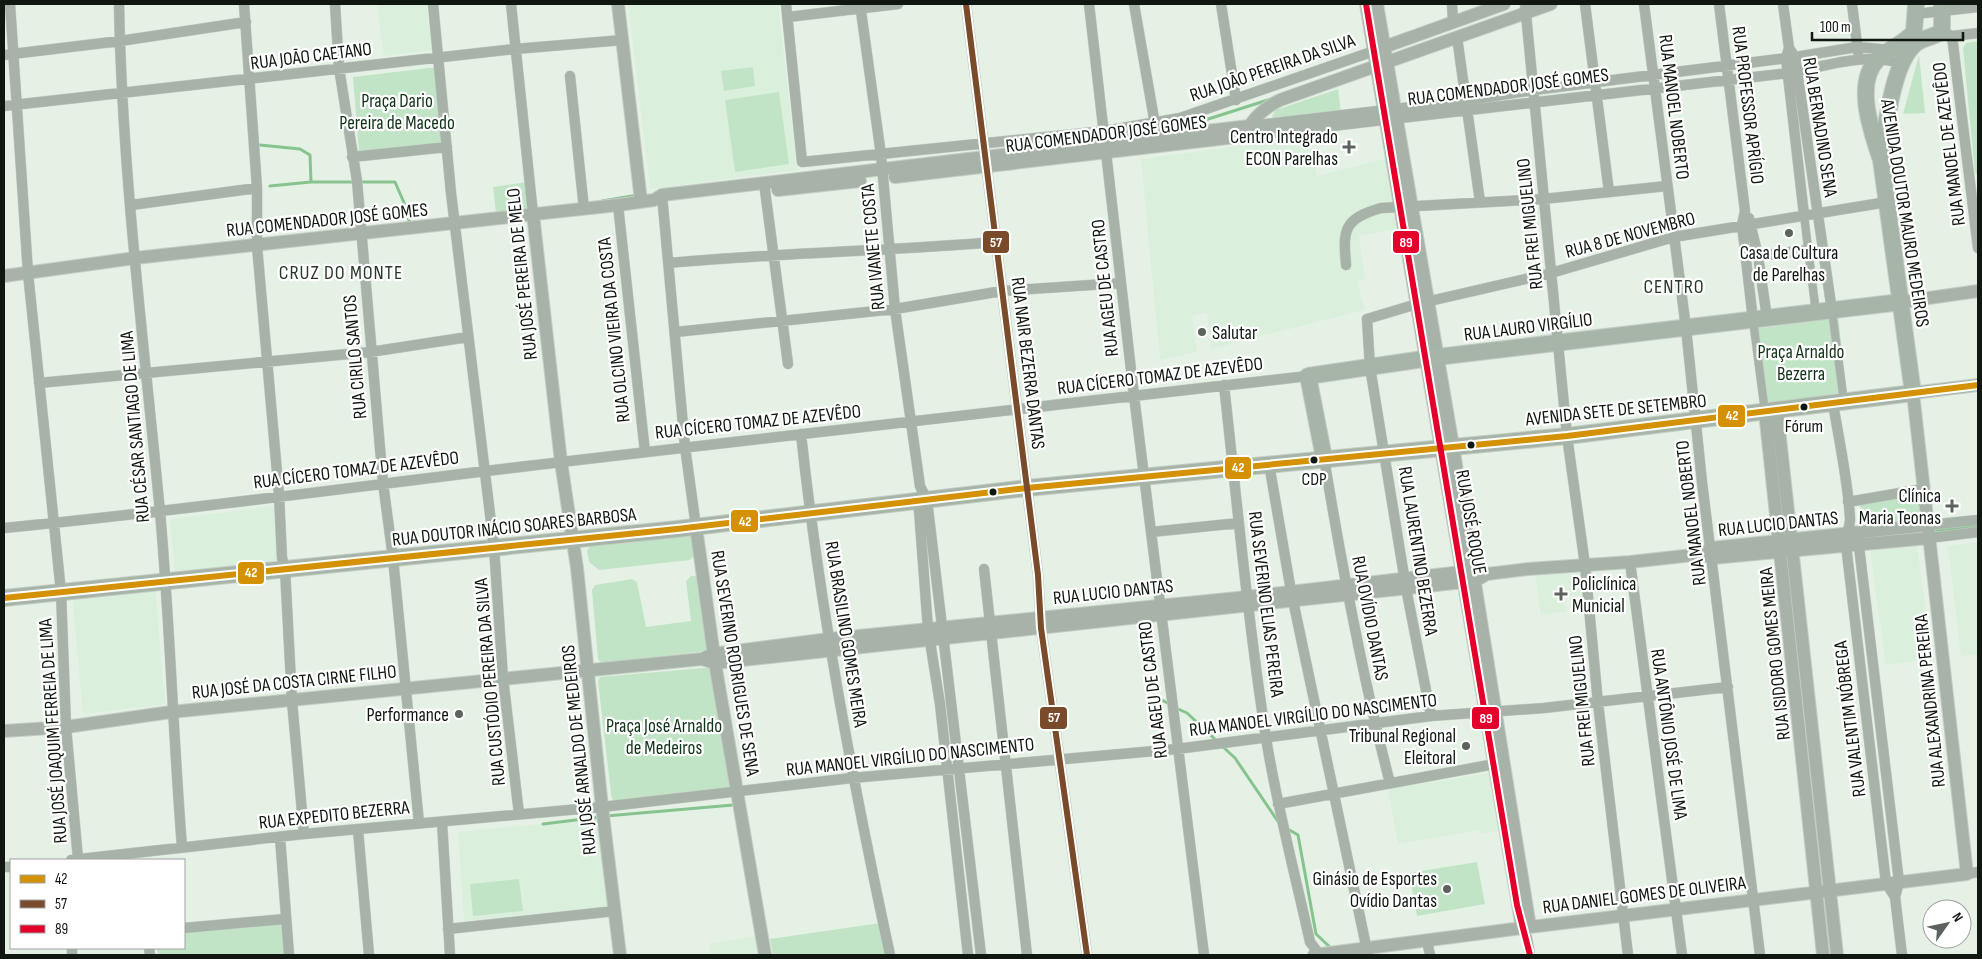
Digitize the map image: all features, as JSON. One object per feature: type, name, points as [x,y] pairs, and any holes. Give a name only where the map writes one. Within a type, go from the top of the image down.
[{"type":"main road","points":[[1942,8],[1947,34]]},
{"type":"main road","points":[[1918,21],[1947,34]]},
{"type":"main road","points":[[1885,54],[1908,38],[1918,21]]},
{"type":"main road","points":[[1881,160],[1890,100],[1905,59],[1914,45],[1918,21]]},
{"type":"main road","name":"AVENIDA DOUTOR MAURO MEDEIROS","points":[[1885,54],[1869,77],[1866,96],[1871,130],[1881,160],[1913,393]]},
{"type":"main road","name":"RUA LAURO VIRGÍLIO","points":[[1308,376],[1560,342],[1901,302]]},
{"type":"main road","points":[[1308,376],[1324,458]]},
{"type":"main road","name":"AVENIDA SETE DE SETEMBRO","points":[[1145,478],[1324,458],[1567,436],[1913,393]]},
{"type":"main road","name":"RUA DOUTOR INÁCIO SOARES BARBOSA","points":[[4,598],[285,570],[494,546],[696,527],[810,514],[922,495],[1145,478]]},
{"type":"street","name":"RUA JOSÉ JOAQUIM FERREIA DE LIMA","points":[[10,4],[9,54],[18,104],[28,273],[61,592],[66,727],[74,859]]},
{"type":"street","name":"RUA CÉSAR SANTIAGO DE LIMA","points":[[119,4],[123,93],[135,258],[166,581],[171,712],[182,847]]},
{"type":"street","points":[[244,4],[257,188],[257,246],[279,495],[282,558],[285,570],[292,701],[304,834]]},
{"type":"street","name":"RUA CIRILO SANTOS","points":[[335,4],[339,68],[361,233],[370,352],[383,483],[393,558],[419,823]]},
{"type":"street","name":"RUA CUSTÓDIO PEREIRA DA SILVA","points":[[433,4],[446,147],[494,546],[503,678],[519,814]]},
{"type":"street","name":"RUA JOSÉ PEREIRA DE MELO","points":[[511,4],[561,462],[573,540]]},
{"type":"street","points":[[618,4],[641,201]]},
{"type":"street","points":[[786,4],[802,162],[881,156],[986,155]]},
{"type":"street","points":[[788,17],[861,6],[898,4]]},
{"type":"street","name":"RUA NAIR BEZERRA DANTAS","points":[[966,4],[1038,575],[1041,622],[1087,955]]},
{"type":"street","name":"RUA AGEU DE CASTRO","points":[[1090,4],[1134,396],[1204,955]]},
{"type":"street","points":[[1134,4],[1158,141]]},
{"type":"street","points":[[1221,4],[1236,100]]},
{"type":"street","name":"RUA JOSÉ ROQUE","points":[[1366,4],[1382,64],[1390,114],[1400,207],[1423,303]]},
{"type":"street","name":"RUA JOSÉ ROQUE","points":[[1377,4],[1379,49]]},
{"type":"street","points":[[1452,4],[1454,21]]},
{"type":"street","name":"RUA JOÃO PEREIRA DA SILVA","points":[[1106,141],[1154,123],[1180,118],[1236,100],[1504,4]]},
{"type":"street","name":"RUA JOÃO PEREIRA DA SILVA","points":[[1247,131],[1264,110],[1280,100],[1458,37],[1526,8],[1551,4]]},
{"type":"street","points":[[1585,4],[1609,192]]},
{"type":"street","name":"RUA MANOEL NOBERTO","points":[[1644,4],[1686,328],[1708,553],[1728,688],[1760,955]]},
{"type":"street","name":"RUA PROFESSOR APRÍGIO","points":[[1719,4],[1760,319]]},
{"type":"street","name":"RUA BERNADINO SENA","points":[[1783,4],[1792,72],[1804,214]]},
{"type":"street","points":[[1852,4],[1859,60]]},
{"type":"street","name":"RUA IVANETE COSTA","points":[[861,6],[883,174],[894,309],[922,495]]},
{"type":"street","points":[[1918,21],[1942,8],[1978,7]]},
{"type":"street","name":"RUA FREI MIGUELINO","points":[[1526,8],[1543,199],[1560,342],[1567,436],[1585,566],[1598,703],[1628,955]]},
{"type":"street","points":[[9,54],[120,41],[246,22]]},
{"type":"street","points":[[1947,34],[1978,33]]},
{"type":"street","name":"RUA MANOEL DE AZEVÊDO","points":[[1947,34],[1975,182],[1978,248]]},
{"type":"street","points":[[1458,37],[1480,202]]},
{"type":"street","name":"RUA JOÃO CAETANO","points":[[4,106],[515,49],[623,40]]},
{"type":"street","name":"RUA COMENDADOR JOSÉ GOMES","points":[[1467,105],[1534,90],[1727,65],[1790,54],[1857,47],[1885,54]]},
{"type":"street","points":[[1885,54],[1905,59]]},
{"type":"street","points":[[1885,54],[1905,59]]},
{"type":"street","name":"RUA COMENDADOR JOSÉ GOMES","points":[[4,276],[135,258],[257,246],[883,174],[986,155],[1106,141],[1158,141],[1467,105],[1535,102],[1596,93],[1792,72],[1885,54]]},
{"type":"street","name":"RUA BERNADINO SENA","points":[[1792,72],[1817,212],[1826,312]]},
{"type":"street","points":[[570,76],[584,209]]},
{"type":"street","name":"RUA JOSÉ ROQUE","points":[[1390,114],[1413,208],[1423,303],[1526,931]]},
{"type":"street","points":[[352,157],[446,147]]},
{"type":"street","points":[[1346,265],[1344,238],[1347,227],[1373,211],[1400,207],[1413,208],[1543,199],[1667,186]]},
{"type":"street","points":[[764,187],[788,364]]},
{"type":"street","points":[[131,205],[257,188]]},
{"type":"street","name":"RUA SEVERINO RODRIGUES DE SENA","points":[[660,199],[669,263],[685,447],[696,527],[710,659],[737,792],[766,955]]},
{"type":"street","name":"RUA 8 DE NOVEMBRO","points":[[1367,331],[1367,319],[1423,303],[1552,273],[1674,237],[1804,214],[1887,202]]},
{"type":"street","name":"RUA OLCINO VIEIRA DA COSTA","points":[[618,205],[645,452]]},
{"type":"street","points":[[1804,214],[1808,250],[1826,312]]},
{"type":"street","points":[[1804,214],[1815,219],[1819,226],[1826,312],[1838,403],[1852,539]]},
{"type":"street","name":"RUA PROFESSOR APRÍGIO","points":[[1747,224],[1758,256],[1760,319]]},
{"type":"street","points":[[669,263],[773,254],[890,250],[996,242]]},
{"type":"street","points":[[1758,256],[1808,250]]},
{"type":"street","points":[[676,332],[894,309],[1002,291],[1121,283]]},
{"type":"street","points":[[1901,302],[1978,292]]},
{"type":"street","points":[[1760,319],[1771,411]]},
{"type":"street","name":"RUA LAURENTINO BEZERRA","points":[[1367,331],[1370,367],[1386,453],[1405,583],[1431,716]]},
{"type":"street","points":[[40,383],[147,375],[268,361],[370,352],[468,337]]},
{"type":"street","name":"RUA CÍCERO TOMAZ DE AZEVÊDO","points":[[4,528],[160,512],[279,495],[1308,376]]},
{"type":"street","points":[[1913,393],[1978,385]]},
{"type":"street","name":"RUA SEVERINO ELIAS PEREIRA","points":[[1224,386],[1248,601],[1266,738],[1278,804],[1310,942],[1308,955]]},
{"type":"street","name":"RUA ALEXANDRINA PEREIRA","points":[[1913,393],[1929,538],[1972,873]]},
{"type":"street","name":"RUA ISIDORO GOMES MEIRA","points":[[1771,411],[1808,740],[1831,891],[1837,955]]},
{"type":"street","name":"RUA BRASILINO GOMES MEIRA","points":[[801,434],[810,514],[852,778],[890,955]]},
{"type":"street","name":"RUA OVÍDIO DANTAS","points":[[1324,458],[1346,590],[1374,724],[1390,782]]},
{"type":"street","points":[[1269,464],[1292,596],[1319,731],[1367,952]]},
{"type":"street","points":[[1848,502],[1923,489]]},
{"type":"street","points":[[922,495],[961,770],[981,955]]},
{"type":"street","points":[[922,495],[929,634],[940,704],[968,955]]},
{"type":"street","name":"RUA LUCIO DANTAS","points":[[588,670],[710,659],[1041,622],[1160,611],[1487,574],[1630,562],[1852,539],[1928,525],[1978,520]]},
{"type":"street","points":[[1151,532],[1239,523]]},
{"type":"street","name":"RUA LUCIO DANTAS","points":[[1852,539],[1929,538],[1978,532]]},
{"type":"street","name":"RUA VALENTIM NÓBREGA","points":[[1852,539],[1899,882],[1895,897],[1902,955]]},
{"type":"street","name":"RUA VALENTIM NÓBREGA","points":[[1852,539],[1886,883],[1895,897]]},
{"type":"street","name":"RUA JOSÉ ARNALDO DE MEDEIROS","points":[[573,540],[620,955]]},
{"type":"street","name":"RUA ANTÔNIO JOSÉ DE LIMA","points":[[1630,562],[1682,955]]},
{"type":"street","points":[[984,569],[1027,955]]},
{"type":"street","name":"RUA JOSÉ DA COSTA CIRNE FILHO","points":[[4,732],[66,727],[171,712],[588,670]]},
{"type":"street","points":[[1491,711],[1598,703],[1728,688]]},
{"type":"street","points":[[940,704],[952,703]]},
{"type":"street","name":"RUA MANOEL VIRGÍLIO DO NASCIMENTO","points":[[602,807],[852,778],[961,770],[1060,758],[1177,749],[1431,716],[1491,711]]},
{"type":"street","name":"RUA ISIDORO GOMES MEIRA","points":[[1808,740],[1823,955]]},
{"type":"street","points":[[1278,804],[1499,763]]},
{"type":"street","name":"RUA EXPEDITO BEZERRA","points":[[82,859],[304,834],[602,807]]},
{"type":"street","points":[[442,822],[450,955]]},
{"type":"street","points":[[358,830],[369,955]]},
{"type":"street","points":[[280,837],[288,955]]},
{"type":"street","name":"RUA DANIEL GOMES DE OLIVEIRA","points":[[1314,955],[1367,952],[1428,941],[1526,931],[1624,916],[1972,873]]},
{"type":"street","points":[[448,929],[615,911]]},
{"type":"street","points":[[185,928],[285,919]]},
{"type":"street","points":[[1526,931],[1530,955]]},
{"type":"street","points":[[1428,941],[1430,955]]},
{"type":"street","name":"RUA SEVERINO ELIAS PEREIRA","points":[[1310,942],[1320,955]]},
{"type":"shaded area","points":[[377,4],[426,4],[432,50],[384,56]]},
{"type":"shaded area","points":[[628,4],[778,4],[797,170],[650,189]]},
{"type":"shaded area","points":[[1311,136],[1317,176],[1388,158],[1399,228],[1359,236],[1365,279],[1357,281],[1365,310],[1211,349],[1207,313],[1192,316],[1197,352],[1160,360],[1141,159]]},
{"type":"shaded area","points":[[274,506],[281,563],[175,574],[170,519]]},
{"type":"shaded area","points":[[1978,542],[1978,654],[1961,656],[1948,546]]},
{"type":"shaded area","points":[[1917,546],[1930,643],[1916,645],[1918,661],[1886,665],[1870,551]]},
{"type":"shaded area","name":"Policlínica Municial","points":[[1581,573],[1584,595],[1564,599],[1567,611],[1541,615],[1535,575]]},
{"type":"shaded area","points":[[155,586],[165,704],[83,714],[72,595]]},
{"type":"shaded area","points":[[1490,773],[1501,831],[1481,834],[1480,830],[1398,844],[1388,789]]},
{"type":"shaded area","points":[[600,818],[609,906],[464,921],[458,832]]},
{"type":"shaded area","points":[[755,936],[758,955],[711,955],[709,944]]},
{"type":"green space","points":[[1978,41],[1978,175],[1975,173],[1963,48],[1966,43]]},
{"type":"green space","points":[[1919,55],[1925,113],[1903,114]]},
{"type":"green space","points":[[753,67],[755,86],[724,91],[721,71]]},
{"type":"green space","name":"Praça Dario Pereira de Macedo","points":[[434,68],[442,143],[359,152],[353,77]]},
{"type":"green space","points":[[1338,89],[1341,112],[1274,122],[1272,116],[1276,110]]},
{"type":"green space","points":[[779,92],[789,164],[735,172],[725,100]]},
{"type":"green space","points":[[528,182],[530,209],[496,213],[493,187]]},
{"type":"green space","name":"Praça Arnaldo Bezerra","points":[[1838,314],[1847,399],[1763,411],[1752,325],[1761,328],[1829,319]]},
{"type":"green space","points":[[1913,495],[1919,500],[1920,520],[1862,527],[1860,504]]},
{"type":"green space","points":[[692,533],[696,553],[690,560],[599,570],[589,562],[587,551],[590,545]]},
{"type":"green space","points":[[691,576],[699,576],[707,651],[601,663],[598,659],[592,590],[595,585],[632,579],[637,582],[646,627],[691,621],[686,581]]},
{"type":"green space","name":"Praça José Arnaldo de Medeiros","points":[[710,668],[731,790],[617,802],[612,799],[598,681],[600,677]]},
{"type":"green space","name":"Ginásio de Esportes Ovídio Dantas","points":[[1477,862],[1485,904],[1417,916],[1409,873]]},
{"type":"green space","points":[[519,879],[523,911],[473,916],[470,884]]},
{"type":"green space","points":[[280,922],[284,925],[286,955],[158,955],[157,949],[185,949],[185,932]]},
{"type":"green space","points":[[880,923],[885,955],[773,955],[770,939]]},
{"type":"waterway","points":[[1180,128],[1271,99]]},
{"type":"waterway","points":[[260,145],[300,149],[310,155],[311,182],[395,182],[405,205],[410,224]]},
{"type":"waterway","points":[[270,186],[311,182]]},
{"type":"waterway","points":[[602,201],[638,195]]},
{"type":"waterway","points":[[1931,531],[1978,526]]},
{"type":"waterway","points":[[1898,535],[1924,532]]},
{"type":"waterway","points":[[1162,700],[1171,705]]},
{"type":"waterway","points":[[1176,708],[1187,713],[1218,742]]},
{"type":"waterway","points":[[1222,746],[1235,758],[1279,823]]},
{"type":"waterway","points":[[606,816],[733,805]]},
{"type":"waterway","points":[[543,824],[600,817]]},
{"type":"waterway","points":[[1286,828],[1298,835],[1316,934],[1332,949]]},
{"type":"transit line","name":"57","points":[[966,4],[1038,575],[1041,628],[1087,955]]},
{"type":"transit line","name":"89","points":[[1366,4],[1517,905],[1530,955]]},
{"type":"transit line","name":"42","points":[[4,598],[677,529],[1027,488],[1567,436],[1978,385]]},
{"type":"place","name":"Centro Integrado ECON Parelhas","points":[[1349,147]]},
{"type":"place","name":"Casa de Cultura de Parelhas","points":[[1789,233]]},
{"type":"place","name":"Salutar","points":[[1202,332]]},
{"type":"place","name":"Fórum","points":[[1804,407]]},
{"type":"place","name":"CDP","points":[[1314,460]]},
{"type":"place","name":"Clínica Maria Teonas","points":[[1952,506]]},
{"type":"place","name":"Policlínica Municial","points":[[1561,594]]},
{"type":"place","name":"Performance","points":[[459,714]]},
{"type":"place","name":"Tribunal Regional Eleitoral","points":[[1466,746]]},
{"type":"place","name":"Ginásio de Esportes Ovídio Dantas","points":[[1447,889]]},
{"type":"district","name":"CRUZ DO MONTE","points":[[341,272]]},
{"type":"district","name":"CENTRO","points":[[1674,286]]}]
